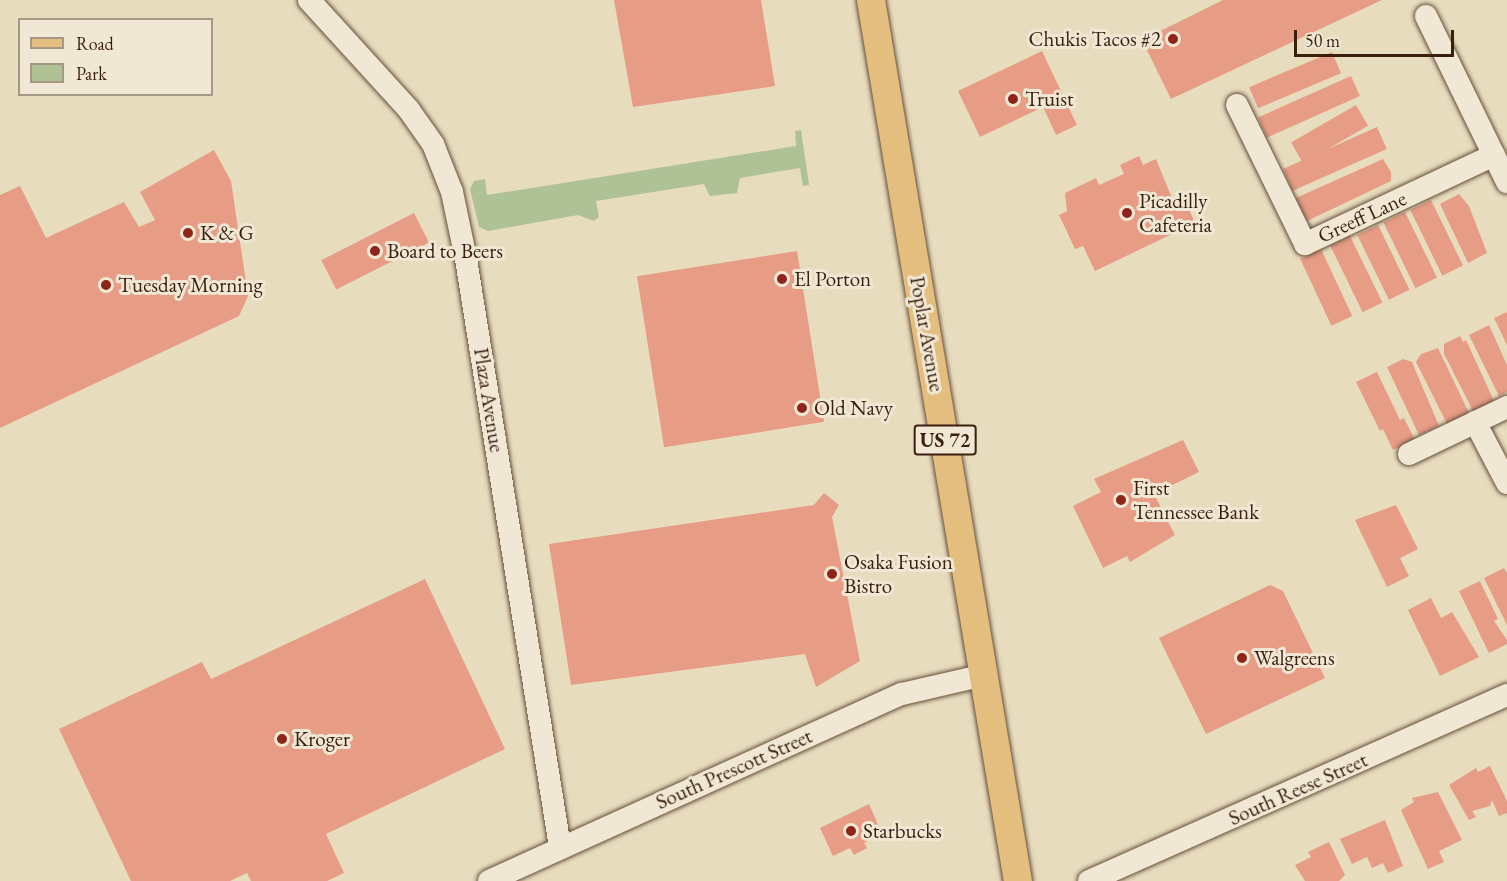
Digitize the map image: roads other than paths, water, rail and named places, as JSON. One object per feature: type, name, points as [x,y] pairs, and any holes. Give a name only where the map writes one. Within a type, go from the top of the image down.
[{"type":"main road","name":"Poplar Avenue","points":[[871,0],[1018,881]]},
{"type":"street","name":"Plaza Avenue","points":[[309,0],[409,110],[433,144],[452,192],[468,271],[560,847]]},
{"type":"street","points":[[1426,16],[1507,182]]},
{"type":"street","name":"Greeff Lane","points":[[1237,105],[1305,244],[1494,155]]},
{"type":"street","points":[[1409,454],[1507,407]]},
{"type":"street","points":[[1475,422],[1507,483]]},
{"type":"street","name":"South Prescott Street","points":[[489,881],[902,694],[984,675]]},
{"type":"street","name":"South Reese Street","points":[[1089,881],[1507,695]]},
{"type":"place","name":"Chukis Tacos #2","points":[[1173,39]]},
{"type":"place","name":"Truist","points":[[1013,99]]},
{"type":"place","name":"Picadilly Cafeteria","points":[[1127,213]]},
{"type":"place","name":"K & G","points":[[188,233]]},
{"type":"place","name":"Board to Beers","points":[[375,251]]},
{"type":"place","name":"El Porton","points":[[782,279]]},
{"type":"place","name":"Tuesday Morning","points":[[106,285]]},
{"type":"place","name":"Old Navy","points":[[802,408]]},
{"type":"place","name":"First Tennessee Bank","points":[[1121,500]]},
{"type":"place","name":"Osaka Fusion Bistro","points":[[832,574]]},
{"type":"place","name":"Walgreens","points":[[1242,658]]},
{"type":"place","name":"Kroger","points":[[282,739]]},
{"type":"place","name":"Starbucks","points":[[851,831]]}]
